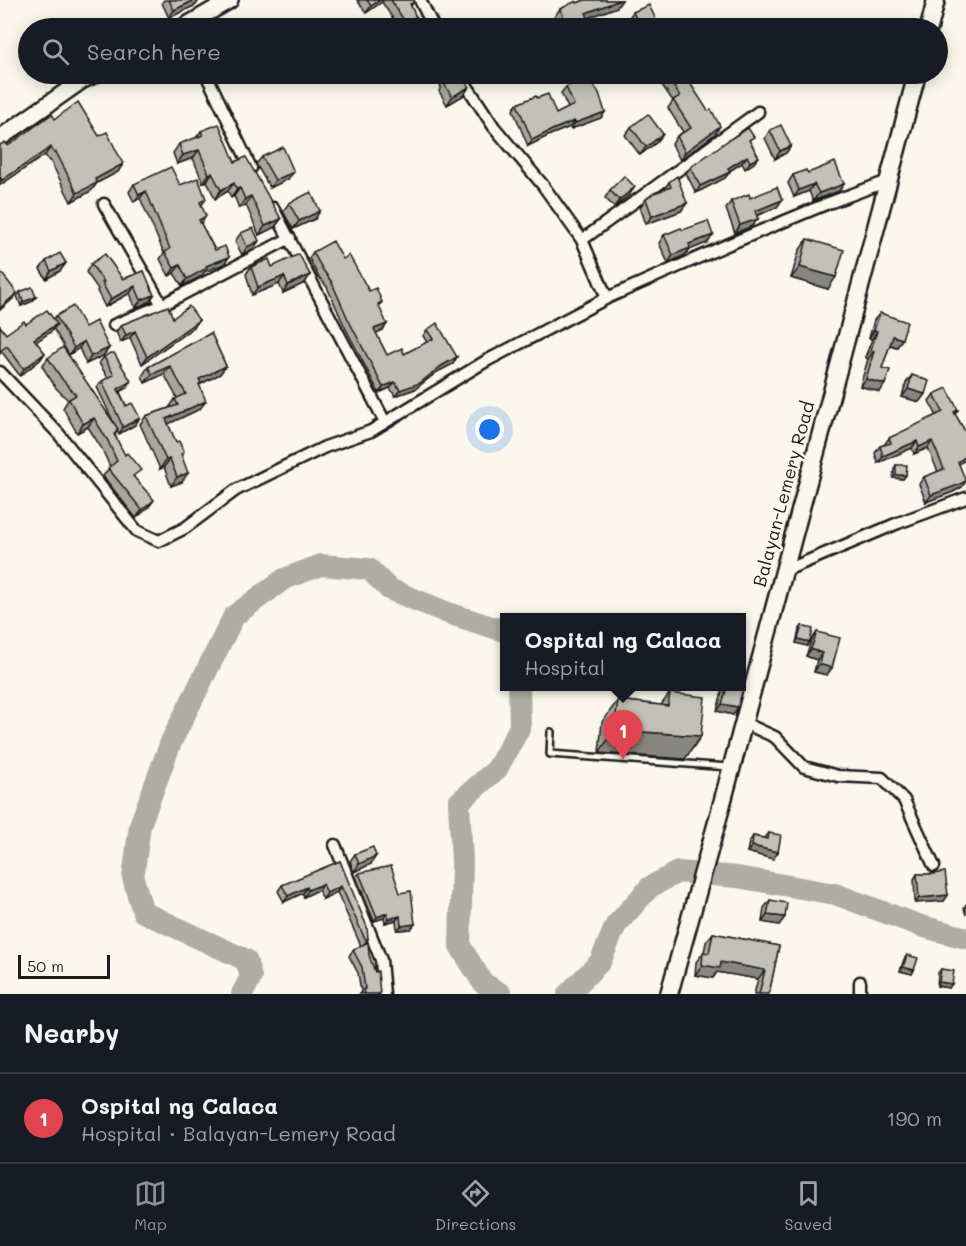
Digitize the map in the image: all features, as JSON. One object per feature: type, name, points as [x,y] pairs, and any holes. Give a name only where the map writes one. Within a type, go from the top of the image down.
[{"type":"main road","points":[[932,18],[936,0]]},
{"type":"main road","name":"Balayan-Lemery Road","points":[[669,994],[914,84]]},
{"type":"street","points":[[200,18],[230,0]]},
{"type":"street","points":[[420,0],[429,18]]},
{"type":"street","points":[[0,138],[77,84]]},
{"type":"street","points":[[211,84],[243,156],[255,176]]},
{"type":"street","points":[[466,84],[494,127],[542,184],[582,240],[607,298]]},
{"type":"street","points":[[582,240],[758,112]]},
{"type":"street","points":[[0,372],[58,433],[137,531],[159,541],[185,528],[236,490],[325,447],[370,431],[486,361],[607,298],[760,231],[888,181]]},
{"type":"street","points":[[267,197],[385,422]]},
{"type":"street","points":[[104,204],[162,304]]},
{"type":"street","points":[[114,325],[162,304],[290,238]]},
{"type":"street","points":[[784,571],[898,523],[966,498]]},
{"type":"street","points":[[742,722],[775,737],[804,767],[838,776],[882,778],[904,800],[934,867]]},
{"type":"street","points":[[335,844],[381,960],[384,994]]},
{"type":"street","points":[[860,982],[860,994]]},
{"type":"lane","points":[[551,732],[550,754],[731,767]]},
{"type":"building","points":[[169,0],[195,0],[174,10]]},
{"type":"building","points":[[367,0],[380,0],[371,6]]},
{"type":"building","points":[[391,0],[414,0],[415,2],[410,4],[416,17],[402,18]]},
{"type":"building","points":[[585,0],[620,0],[586,13],[588,18],[564,18],[560,9],[576,1],[577,3]]},
{"type":"building","points":[[649,5],[655,18],[636,18],[633,12]]},
{"type":"building","points":[[445,84],[467,84],[469,87],[452,97]]},
{"type":"building","points":[[571,84],[593,84],[599,93],[605,112],[575,123],[574,121],[532,140],[517,104],[548,94],[556,114],[574,105],[566,87]]},
{"type":"building","points":[[672,84],[691,84],[708,111],[711,109],[720,126],[685,152],[677,136],[691,128],[673,100],[680,96]]},
{"type":"building","points":[[78,102],[99,136],[107,132],[123,164],[95,179],[97,183],[77,193],[56,152],[54,153],[51,147],[2,180],[0,177],[0,145],[5,142],[8,146],[52,114],[55,119]]},
{"type":"building","points":[[648,114],[663,134],[646,147],[631,127]]},
{"type":"building","points":[[219,124],[235,162],[246,157],[281,219],[265,226],[251,196],[245,199],[240,188],[237,189],[234,183],[221,190],[212,173],[209,174],[199,150],[183,155],[179,144],[203,135],[201,131]]},
{"type":"building","points":[[781,125],[791,146],[780,151],[770,130]]},
{"type":"building","points":[[748,128],[754,137],[749,140],[759,157],[750,162],[747,156],[728,168],[730,172],[700,186],[691,167]]},
{"type":"building","points":[[283,147],[294,172],[275,180],[262,157]]},
{"type":"building","points":[[835,162],[844,184],[819,193],[814,184],[799,190],[793,175],[806,170],[808,173]]},
{"type":"building","points":[[171,167],[180,185],[198,178],[206,199],[200,202],[206,216],[199,220],[215,250],[225,246],[229,257],[206,266],[207,268],[187,279],[180,265],[174,268],[165,252],[170,249],[146,191],[139,195],[134,184]]},
{"type":"building","points":[[624,176],[635,187],[619,200],[610,190]]},
{"type":"building","points":[[677,176],[687,203],[652,216],[646,199],[654,193],[671,187],[669,182]]},
{"type":"building","points":[[777,187],[782,200],[755,211],[758,219],[740,225],[731,201],[749,194],[750,198]]},
{"type":"building","points":[[311,192],[320,211],[299,221],[289,203]]},
{"type":"building","points":[[708,221],[713,235],[689,244],[690,248],[673,255],[664,235]]},
{"type":"building","points":[[253,228],[259,241],[247,247],[241,233]]},
{"type":"building","points":[[807,239],[844,250],[836,277],[800,267]]},
{"type":"building","points":[[333,241],[343,259],[349,255],[369,291],[376,288],[382,302],[378,304],[387,324],[374,329],[387,355],[402,348],[404,354],[433,339],[427,330],[437,323],[457,357],[441,366],[420,383],[400,390],[395,382],[383,387],[331,281],[313,252]]},
{"type":"building","points":[[60,253],[66,263],[51,271],[46,261]]},
{"type":"building","points":[[105,254],[123,279],[144,271],[154,295],[141,300],[135,286],[111,299],[102,283],[104,282],[91,264]]},
{"type":"building","points":[[299,254],[310,275],[288,285],[284,276],[258,287],[251,267],[269,259],[272,267]]},
{"type":"building","points":[[0,271],[17,293],[0,308]]},
{"type":"building","points":[[32,287],[36,297],[23,302],[20,292]]},
{"type":"building","points":[[73,306],[85,327],[96,321],[109,348],[91,356],[84,341],[74,348],[56,316]]},
{"type":"building","points":[[168,306],[173,318],[189,306],[199,320],[147,357],[135,331],[126,335],[121,325]]},
{"type":"building","points":[[47,310],[57,324],[34,339],[45,353],[24,369],[7,346],[0,351],[0,326],[6,334],[24,321],[26,324]]},
{"type":"building","points":[[880,313],[907,322],[902,339],[893,336],[882,368],[890,370],[885,384],[866,379],[874,351],[871,350],[877,331],[874,330]]},
{"type":"building","points":[[211,333],[226,366],[199,379],[206,401],[166,419],[176,442],[179,441],[184,453],[181,454],[188,473],[177,477],[170,459],[166,460],[146,416],[178,405],[175,399],[186,394],[170,366],[152,374],[148,367]]},
{"type":"building","points":[[63,347],[118,429],[114,434],[125,455],[127,453],[141,470],[133,476],[154,500],[142,510],[108,468],[117,461],[94,418],[83,424],[69,399],[76,395],[48,358]]},
{"type":"building","points":[[114,353],[131,381],[118,389],[126,406],[132,403],[140,418],[123,427],[102,381],[114,375],[104,357]]},
{"type":"building","points":[[912,375],[929,381],[925,394],[908,389]]},
{"type":"building","points":[[947,388],[958,410],[954,412],[966,433],[966,456],[958,462],[966,481],[931,495],[924,477],[944,469],[932,441],[919,447],[917,441],[883,456],[880,446],[891,443],[889,438],[943,412],[934,394]]},
{"type":"building","points":[[896,465],[907,465],[906,475],[896,475]]},
{"type":"building","points":[[802,626],[813,629],[810,642],[798,639]]},
{"type":"building","points":[[817,632],[840,638],[832,668],[819,664],[822,653],[811,649]]},
{"type":"building","points":[[726,691],[742,691],[738,707],[722,704]]},
{"type":"building","points":[[670,693],[705,697],[701,736],[614,730],[618,700],[668,706]]},
{"type":"building","points":[[769,833],[781,835],[778,852],[752,846],[753,836],[768,839]]},
{"type":"building","points":[[373,847],[376,856],[359,864],[355,854]]},
{"type":"building","points":[[340,861],[367,927],[368,939],[365,939],[341,886],[327,893],[323,884],[308,890],[307,887],[288,896],[282,885]]},
{"type":"building","points":[[391,866],[400,893],[411,891],[415,924],[401,926],[400,916],[388,919],[387,913],[377,917],[359,873]]},
{"type":"building","points":[[945,872],[948,895],[919,898],[917,874]]},
{"type":"building","points":[[770,900],[787,903],[785,917],[767,915]]},
{"type":"building","points":[[713,933],[779,946],[769,994],[759,994],[765,970],[721,962],[720,968],[702,965],[703,952],[709,953]]},
{"type":"building","points":[[368,942],[369,955],[375,972],[378,971],[380,994],[364,994],[362,967],[353,950]]},
{"type":"building","points":[[907,955],[918,958],[914,970],[903,967]]},
{"type":"building","points":[[941,969],[954,971],[952,984],[939,982]]},
{"type":"waterway","points":[[242,994],[251,977],[246,960],[143,912],[133,878],[140,825],[171,742],[234,616],[284,579],[321,565],[369,569],[389,589],[448,613],[500,630]]},
{"type":"waterway","points":[[501,994],[483,983],[460,946],[462,862],[459,802],[497,769],[520,727],[519,691]]},
{"type":"waterway","points":[[568,994],[600,962],[616,925],[650,887],[678,872],[737,877],[835,894],[921,926],[966,938]]},
{"type":"place","name":"Ospital ng Calaca","points":[[623,760]]}]
